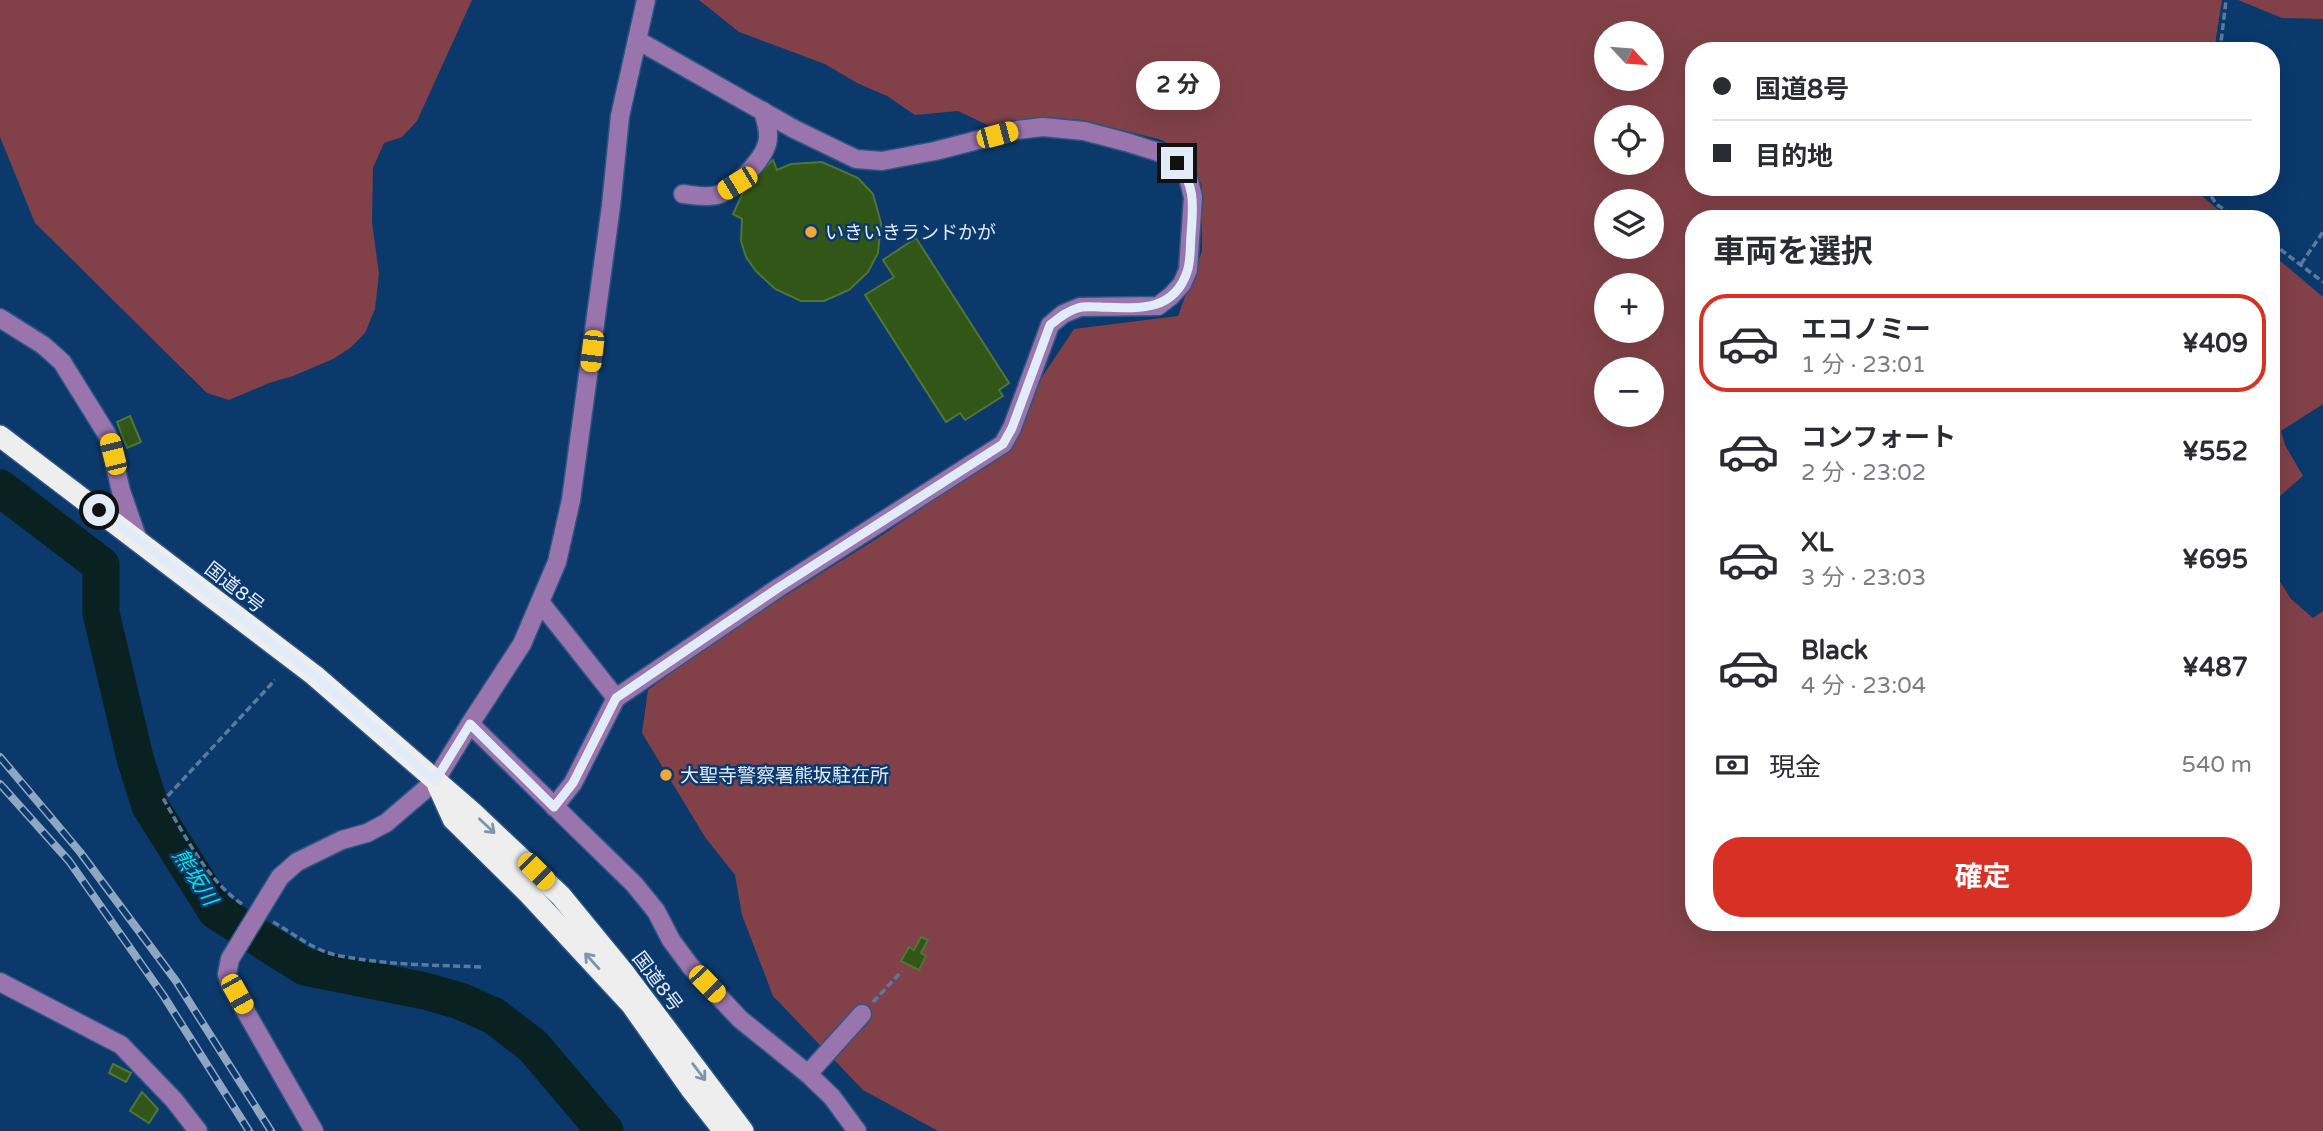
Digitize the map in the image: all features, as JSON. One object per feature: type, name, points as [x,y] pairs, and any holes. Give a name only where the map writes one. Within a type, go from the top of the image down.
[{"type":"highway","name":"国道8号","points":[[0,436],[314,675],[472,812],[561,896],[625,974],[743,1131]]},
{"type":"highway","name":"国道8号","points":[[435,781],[453,819],[530,895],[631,1004],[724,1131]]},
{"type":"street","points":[[311,1130],[230,984],[227,974],[230,959],[280,877],[297,862],[386,823],[435,781],[522,644],[557,562],[571,500],[611,206],[620,116],[646,0]]},
{"type":"street","points":[[554,807],[573,783],[616,698],[767,595],[1003,444],[1012,428],[1050,325],[1063,314],[1080,307],[1158,306],[1182,284],[1188,270],[1193,197],[1188,177],[1177,163],[1161,153],[1084,131],[1043,127],[1017,130],[935,151],[882,161],[856,159],[763,111],[637,40]]},
{"type":"street","points":[[683,194],[716,195],[737,183],[767,145],[768,129],[763,111]]},
{"type":"street","points":[[0,318],[43,345],[62,362],[108,436],[121,491],[138,540]]},
{"type":"street","points":[[540,602],[616,698]]},
{"type":"street","points":[[470,724],[634,884],[656,911],[671,940],[691,967],[732,1010],[832,1097],[858,1131]]},
{"type":"street","points":[[0,982],[121,1045],[174,1100],[198,1131]]},
{"type":"street","points":[[807,1073],[862,1014]]},
{"type":"path","points":[[2221,42],[2226,0]]},
{"type":"path","points":[[2212,196],[2225,210]]},
{"type":"path","points":[[2301,264],[2323,232]]},
{"type":"path","points":[[2280,249],[2323,282]]},
{"type":"path","points":[[862,1014],[902,971]]},
{"type":"shaded area","points":[[0,0],[472,0],[417,121],[402,137],[384,143],[373,168],[372,222],[379,274],[375,309],[365,333],[350,348],[333,359],[293,376],[229,400],[207,393],[35,223],[0,137]]},
{"type":"shaded area","points":[[699,0],[2222,0],[2215,42],[1685,42],[1685,196],[2202,196],[2218,210],[1685,210],[1685,931],[2280,931],[2280,582],[2291,599],[2313,618],[2323,611],[2323,1131],[938,1131],[863,1090],[773,996],[742,915],[735,875],[705,837],[642,733],[648,690],[716,639],[881,536],[1013,445],[1042,377],[1074,329],[1178,316],[1202,251],[1202,186],[1193,167],[1181,153],[1162,140],[1082,120],[1043,117],[992,127],[958,111],[915,115],[887,96],[857,83],[825,64],[739,32]]},
{"type":"shaded area","points":[[2238,0],[2323,0],[2323,19],[2282,18]]},
{"type":"shaded area","points":[[2280,261],[2323,297],[2323,404],[2281,431],[2285,445],[2303,476],[2280,496]]},
{"type":"building","name":"いきいきランドかが","points":[[773,160],[777,170],[791,164],[822,162],[858,178],[873,194],[881,223],[878,253],[868,272],[849,290],[824,301],[801,301],[775,289],[746,257],[741,241],[742,219],[733,214],[747,184]]},
{"type":"building","points":[[916,238],[1009,383],[999,390],[1003,396],[965,420],[960,413],[946,422],[865,295],[894,277],[883,260]]},
{"type":"building","points":[[130,416],[141,442],[127,448],[117,422]]},
{"type":"building","points":[[921,937],[928,940],[921,953],[926,956],[919,970],[901,961],[909,947],[914,950]]},
{"type":"building","points":[[113,1064],[131,1073],[126,1082],[109,1073]]},
{"type":"building","points":[[142,1092],[158,1109],[149,1123],[130,1111]]},
{"type":"waterway","name":"熊坂川","points":[[0,488],[101,565],[101,613],[135,758],[150,806],[216,911],[305,967],[425,991],[460,1001],[494,1016],[533,1046],[605,1131]]},
{"type":"railway","points":[[0,757],[80,852],[176,981],[271,1131]]},
{"type":"railway","points":[[0,784],[69,861],[163,995],[249,1131]]},
{"type":"place","name":"いきいきランドかが","points":[[811,232]]},
{"type":"place","name":"大聖寺警察署熊坂駐在所","points":[[666,775]]},
{"type":"route","points":[[99,510],[314,675],[435,781],[470,724],[554,807],[573,783],[616,698],[778,588],[1003,444],[1012,428],[1050,325],[1063,314],[1080,307],[1158,306],[1171,296],[1182,284],[1188,270],[1193,197],[1188,177],[1177,163]]}]
